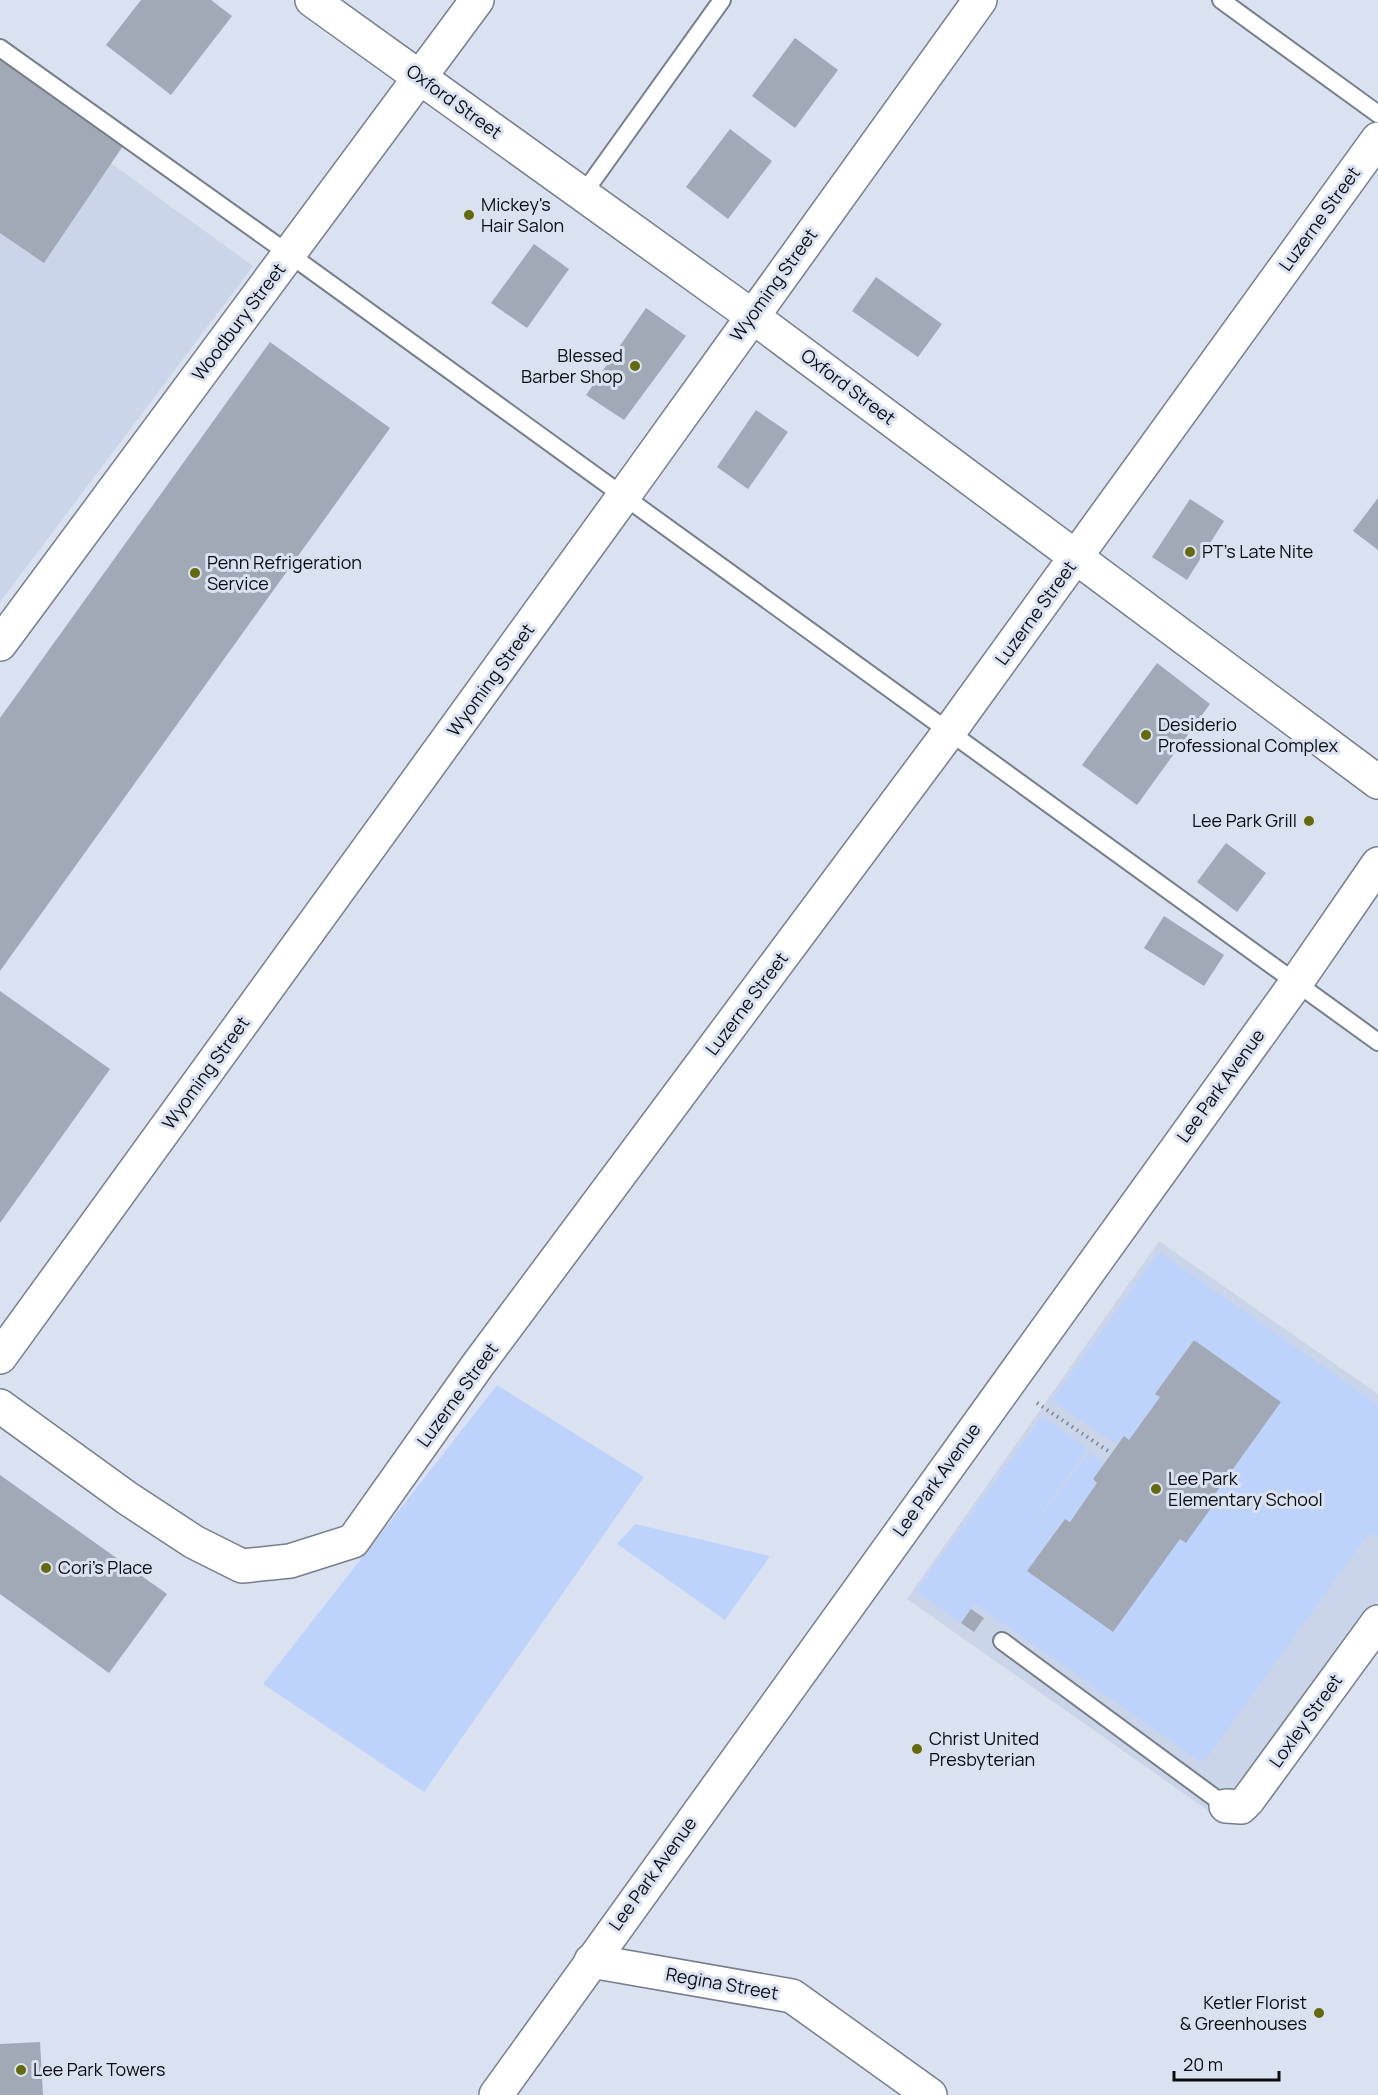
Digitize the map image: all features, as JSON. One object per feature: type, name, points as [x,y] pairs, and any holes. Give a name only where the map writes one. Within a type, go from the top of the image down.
[{"type":"street","name":"Oxford Street","points":[[312,0],[752,316],[1378,782]]},
{"type":"street","name":"Woodbury Street","points":[[0,644],[477,0]]},
{"type":"street","name":"Wyoming Street","points":[[0,1358],[980,0]]},
{"type":"street","name":"Luzerne Street","points":[[0,1406],[185,1536],[242,1566],[290,1561],[353,1541],[484,1357],[1077,558],[1378,139]]},
{"type":"street","name":"Lee Park Avenue","points":[[496,2095],[1296,983],[1378,864]]},
{"type":"street","name":"Loxley Street","points":[[1226,1806],[1241,1807],[1248,1800],[1378,1622]]},
{"type":"street","name":"Regina Street","points":[[591,1961],[792,1996],[930,2095]]},
{"type":"lane","points":[[584,194],[722,0]]},
{"type":"lane","points":[[1221,0],[1378,114]]},
{"type":"lane","points":[[0,48],[289,254],[1378,1042]]},
{"type":"lane","points":[[1002,1641],[1226,1806]]},
{"type":"path","points":[[1037,1403],[1111,1454]]},
{"type":"shaded area","points":[[0,83],[253,266],[0,602]]},
{"type":"shaded area","points":[[1159,1241],[1378,1394],[1378,1601],[1223,1821],[907,1599]]},
{"type":"shaded area","points":[[1159,1252],[1378,1405],[1378,1538],[1369,1533],[1207,1758],[1200,1761],[975,1604],[961,1623],[916,1591],[1042,1416],[1088,1449],[1003,1565],[1089,1452],[1105,1462],[1093,1479],[1097,1483],[1070,1522],[1064,1519],[1028,1571],[1113,1632],[1180,1539],[1219,1497],[1215,1494],[1281,1402],[1194,1340],[1156,1394],[1160,1397],[1129,1440],[1123,1436],[1117,1445],[1052,1400]]},
{"type":"shaded area","points":[[497,1385],[644,1477],[424,1792],[263,1684]]},
{"type":"shaded area","points":[[635,1524],[770,1556],[725,1620],[617,1544]]},
{"type":"building","points":[[141,0],[211,0],[232,16],[171,95],[106,45]]},
{"type":"building","points":[[795,38],[838,70],[795,128],[752,96]]},
{"type":"building","points":[[0,56],[127,140],[44,263],[0,233]]},
{"type":"building","points":[[730,129],[772,161],[728,219],[686,187]]},
{"type":"building","points":[[534,244],[569,269],[527,328],[491,303]]},
{"type":"building","points":[[876,277],[942,324],[918,357],[852,311]]},
{"type":"building","name":"Blessed Barber Shop","points":[[646,308],[686,336],[624,420],[586,395]]},
{"type":"building","name":"Penn Refrigeration Service","points":[[270,342],[390,428],[0,971],[0,718]]},
{"type":"building","points":[[756,410],[788,432],[748,489],[717,467]]},
{"type":"building","points":[[1378,498],[1378,550],[1353,531]]},
{"type":"building","points":[[1190,499],[1224,521],[1187,580],[1152,557]]},
{"type":"building","name":"Desiderio Professional Complex","points":[[1157,663],[1210,704],[1137,805],[1082,765]]},
{"type":"building","points":[[1226,843],[1266,873],[1237,912],[1197,882]]},
{"type":"building","points":[[1164,916],[1224,955],[1204,986],[1144,948]]},
{"type":"building","points":[[0,991],[110,1069],[0,1223]]},
{"type":"building","name":"Lee Park Elementary School","points":[[1194,1340],[1281,1402],[1215,1494],[1219,1497],[1186,1543],[1180,1539],[1113,1632],[1027,1571],[1065,1519],[1070,1522],[1097,1483],[1093,1479],[1124,1436],[1129,1440],[1160,1397],[1155,1394]]},
{"type":"building","points":[[0,1475],[167,1594],[109,1673],[0,1594]]},
{"type":"building","points":[[971,1609],[984,1618],[974,1632],[961,1623]]},
{"type":"building","name":"Lee Park Towers","points":[[40,2042],[43,2095],[0,2095],[0,2044]]},
{"type":"place","name":"Mickey's Hair Salon","points":[[469,215]]},
{"type":"place","name":"Blessed Barber Shop","points":[[635,366]]},
{"type":"place","name":"PT's Late Nite","points":[[1190,552]]},
{"type":"place","name":"Penn Refrigeration Service","points":[[195,573]]},
{"type":"place","name":"Desiderio Professional Complex","points":[[1146,735]]},
{"type":"place","name":"Lee Park Grill","points":[[1309,821]]},
{"type":"place","name":"Lee Park Elementary School","points":[[1156,1489]]},
{"type":"place","name":"Cori's Place","points":[[46,1568]]},
{"type":"place","name":"Christ United Presbyterian","points":[[917,1749]]},
{"type":"place","name":"Ketler Florist & Greenhouses","points":[[1319,2013]]},
{"type":"place","name":"Lee Park Towers","points":[[21,2070]]}]
